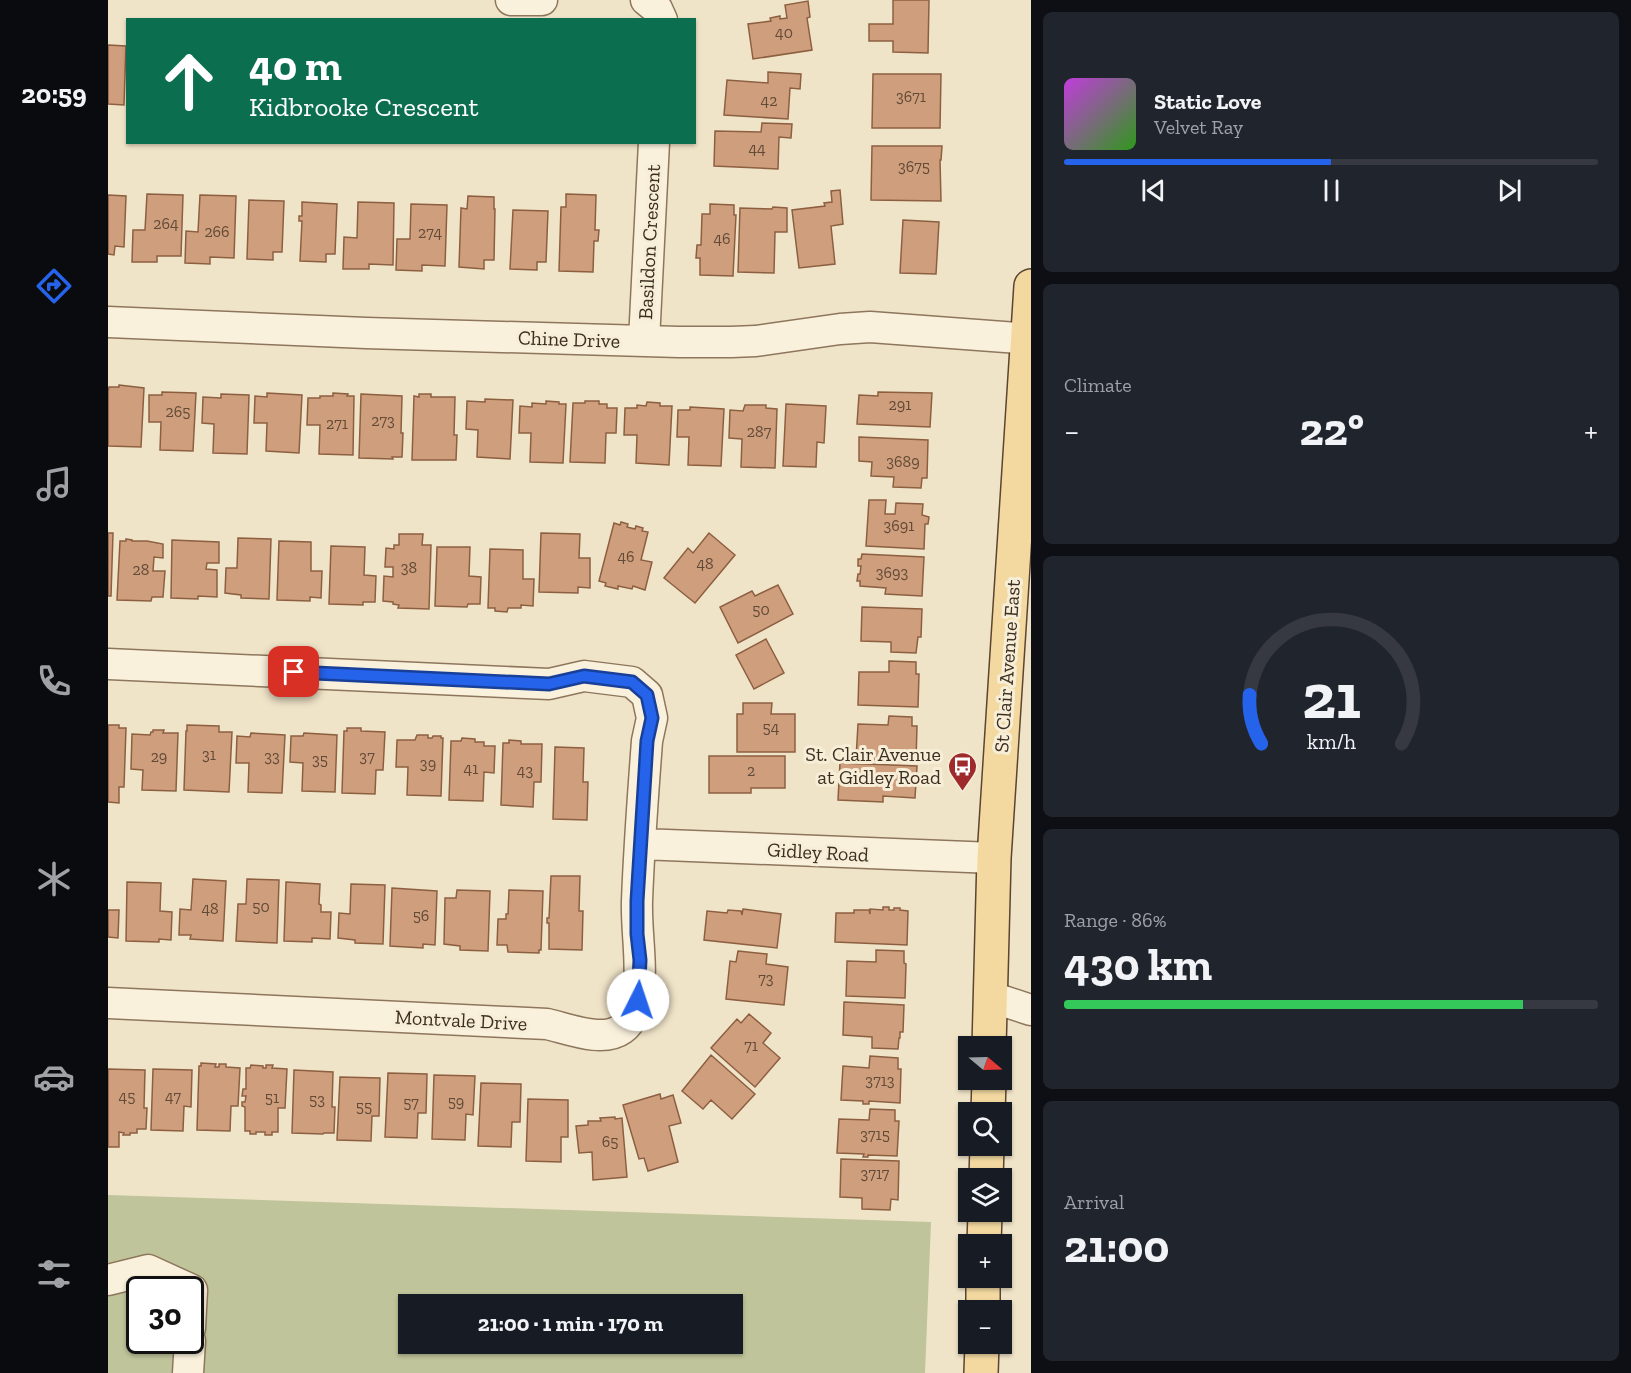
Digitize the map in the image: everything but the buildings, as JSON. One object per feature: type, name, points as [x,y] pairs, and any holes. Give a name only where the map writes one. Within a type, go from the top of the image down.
[{"type":"main road","name":"St Clair Avenue East","points":[[989,1036],[994,858],[1030,339],[1031,286]]},
{"type":"main road","points":[[981,1373],[982,1354]]},
{"type":"street","points":[[511,0],[542,0]]},
{"type":"street","points":[[646,0],[657,9],[661,18]]},
{"type":"street","name":"Basildon Crescent","points":[[644,341],[654,144]]},
{"type":"street","name":"Chine Drive","points":[[108,322],[377,334],[644,341],[748,341],[870,327],[1030,339]]},
{"type":"street","name":"Montvale Drive","points":[[108,664],[549,684],[584,676],[632,682],[647,695],[652,718],[647,741],[637,901],[640,960],[638,1000],[630,1022],[613,1034],[600,1035],[547,1024],[108,1003]]},
{"type":"street","name":"Gidley Road","points":[[641,844],[994,858]]},
{"type":"street","points":[[991,997],[1031,1010]]},
{"type":"street","points":[[108,1280],[148,1270],[161,1276]]},
{"type":"street","points":[[188,1373],[189,1354]]},
{"type":"green space","points":[[108,1195],[931,1222],[925,1373],[108,1373]]},
{"type":"place","name":"St. Clair Avenue at Gidley Road","points":[[962,792]]},
{"type":"route","points":[[294,672],[549,684],[584,676],[632,682],[647,695],[652,718],[647,741],[637,901],[640,960],[638,1000]]}]
